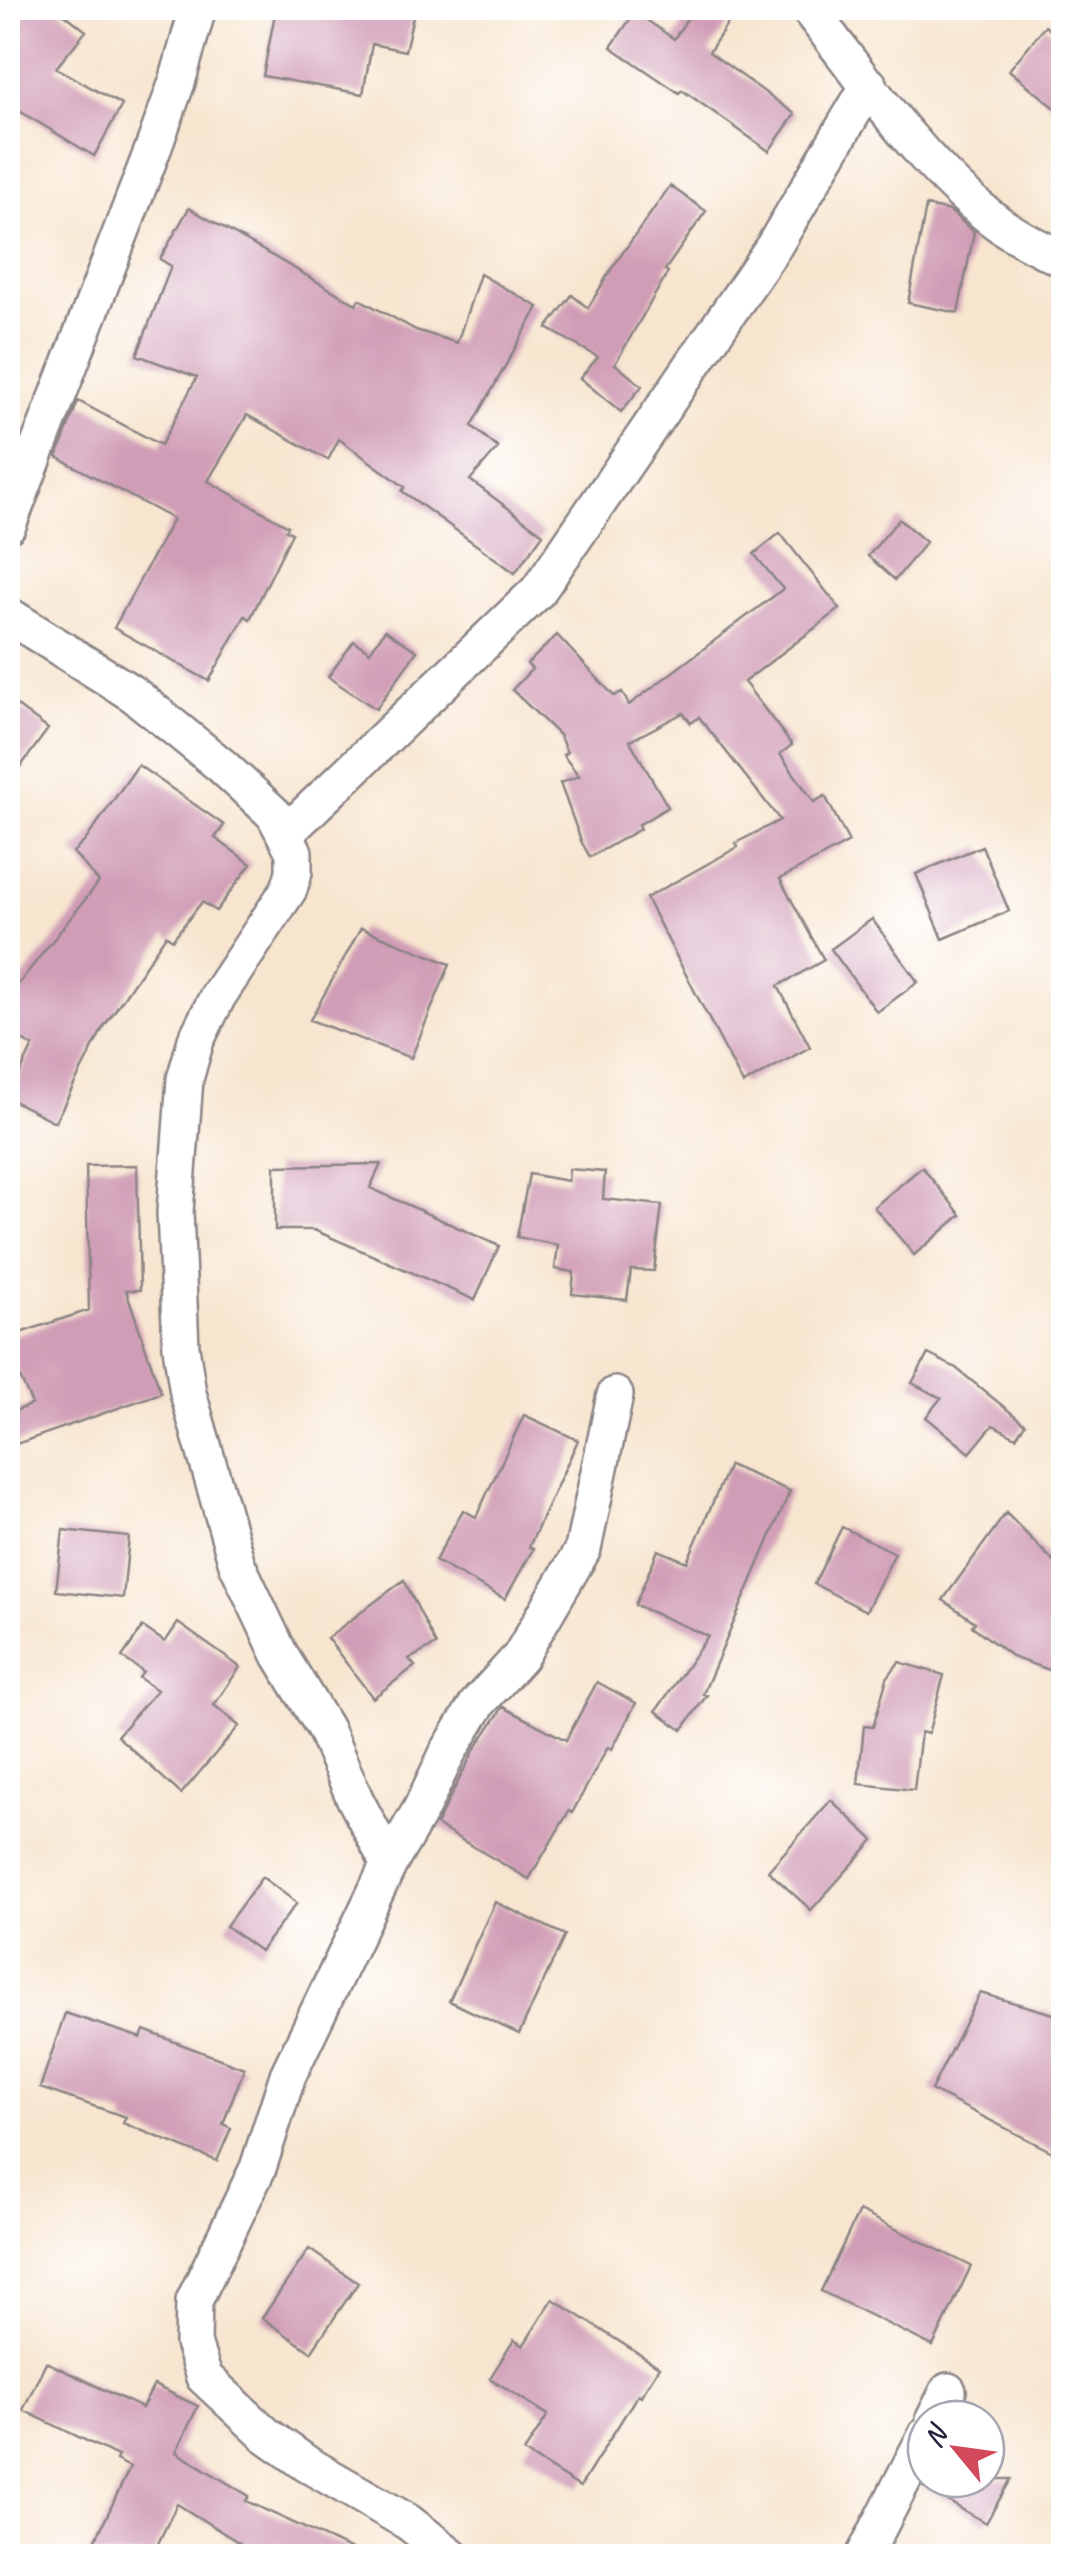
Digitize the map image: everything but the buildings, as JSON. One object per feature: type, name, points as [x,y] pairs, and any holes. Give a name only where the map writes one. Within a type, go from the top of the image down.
[{"type":"street","points":[[8,525],[178,82],[198,8]]},
{"type":"street","points":[[808,8],[909,136],[966,196],[1017,236],[1064,260]]},
{"type":"street","points":[[286,834],[538,592],[774,246],[869,85]]},
{"type":"street","points":[[8,614],[133,694],[178,729],[274,814],[294,852],[294,872],[288,889],[218,996],[196,1040],[185,1079],[175,1212],[181,1347],[188,1393],[236,1564],[280,1654],[325,1729],[389,1864]]},
{"type":"street","points":[[452,2556],[408,2522],[307,2464],[265,2434],[204,2376],[193,2343],[191,2318],[194,2301],[258,2168],[288,2074],[389,1864],[458,1736],[478,1704],[520,1657],[583,1549],[615,1395]]},
{"type":"street","points":[[864,2556],[906,2473]]}]
